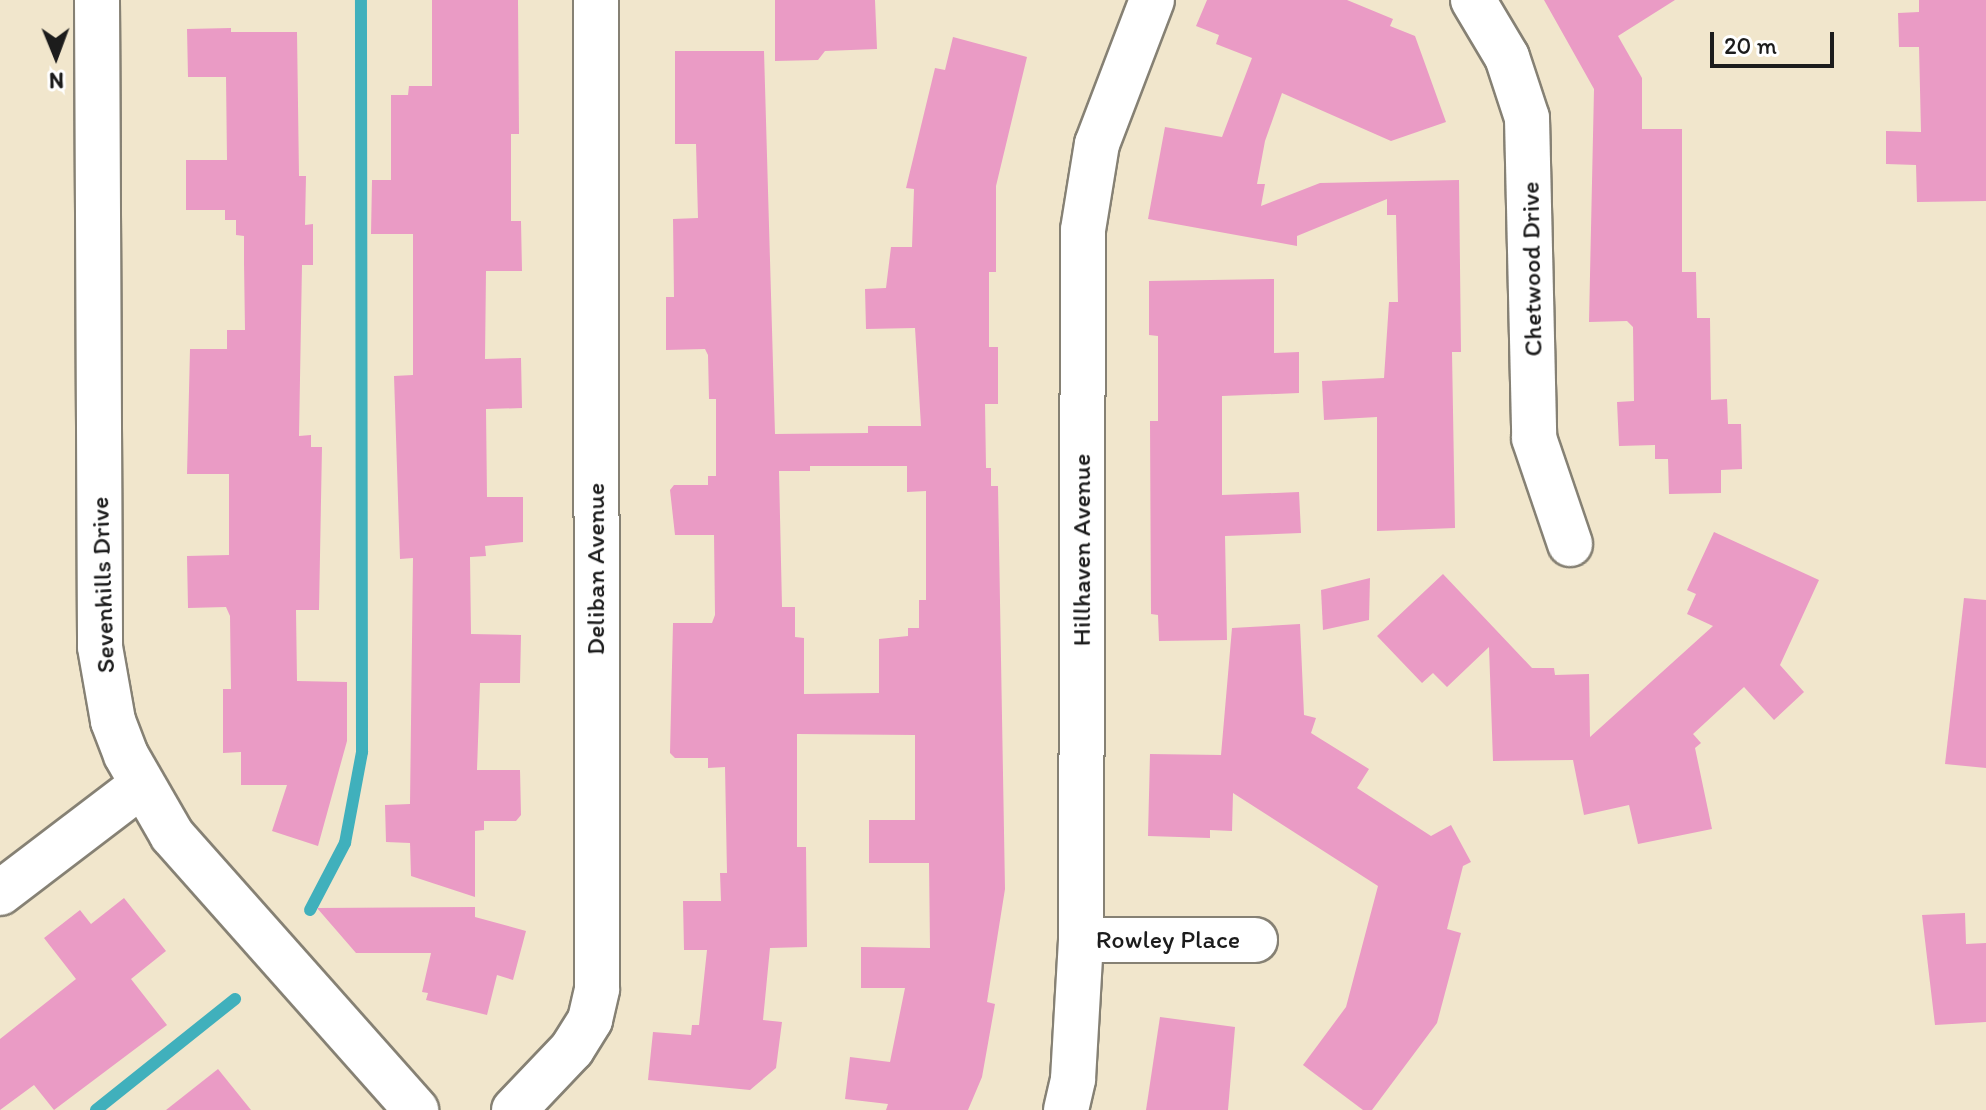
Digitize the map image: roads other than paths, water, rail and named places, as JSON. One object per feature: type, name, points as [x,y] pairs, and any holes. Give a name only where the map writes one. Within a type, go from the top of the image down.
[{"type":"street","name":"Sevenhills Drive","points":[[97,0],[100,647],[113,721],[142,785],[172,835],[416,1110]]},
{"type":"street","name":"Deliban Avenue","points":[[514,1110],[572,1049],[590,1020],[597,989],[596,0]]},
{"type":"street","name":"Hillhaven Avenue","points":[[1066,1110],[1073,1079],[1081,940],[1083,230],[1097,144],[1152,0]]},
{"type":"street","name":"Chetwood Drive","points":[[1473,0],[1507,57],[1527,118],[1534,438],[1570,544]]},
{"type":"street","points":[[0,893],[142,785]]},
{"type":"street","name":"Rowley Place","points":[[1081,940],[1255,940]]},
{"type":"waterway","points":[[310,910],[345,843],[362,752],[361,0]]},
{"type":"waterway","points":[[96,1110],[235,999]]}]
